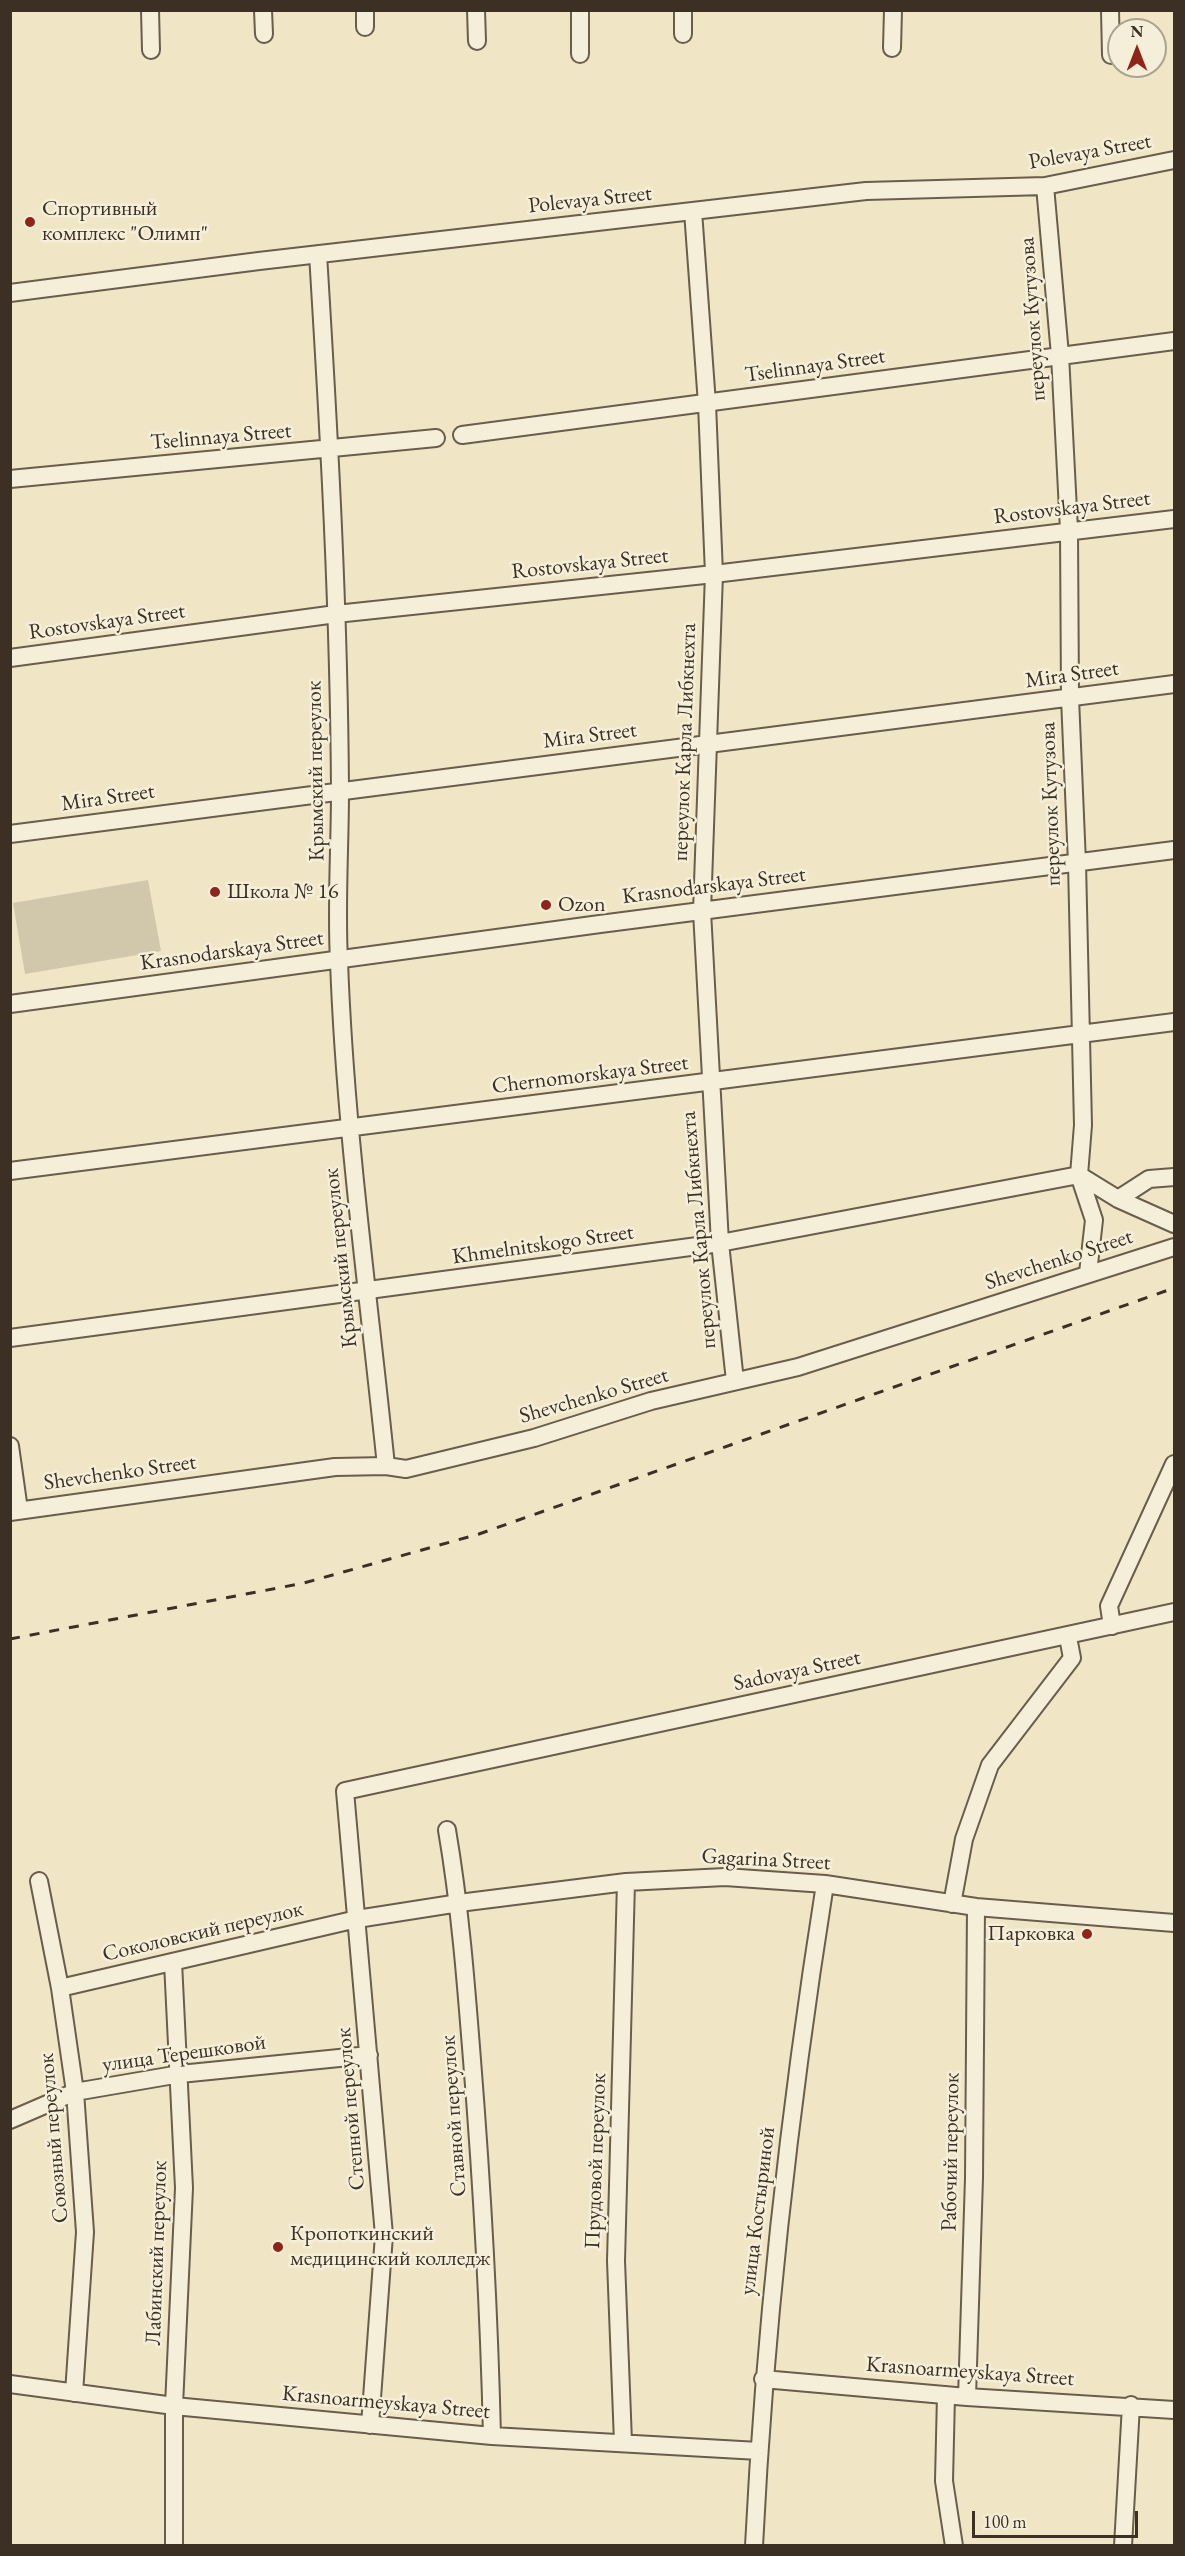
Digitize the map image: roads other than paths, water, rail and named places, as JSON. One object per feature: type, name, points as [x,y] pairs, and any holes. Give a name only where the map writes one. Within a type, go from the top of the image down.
[{"type":"street","points":[[150,10],[151,50]]},
{"type":"street","points":[[263,10],[264,34]]},
{"type":"street","points":[[476,10],[477,41]]},
{"type":"street","points":[[580,10],[580,54]]},
{"type":"street","points":[[683,10],[683,34]]},
{"type":"street","points":[[892,10],[892,48]]},
{"type":"street","name":"Polevaya Street","points":[[10,293],[318,254],[866,191],[1045,186],[1174,160]]},
{"type":"street","name":"переулок Кутузова","points":[[1045,186],[1059,355],[1069,530],[1070,698],[1077,863],[1083,1125],[1079,1175],[1094,1220],[1088,1273]]},
{"type":"street","name":"переулок Карла Либкнехта","points":[[693,211],[707,404],[714,574],[706,745],[702,911],[720,1243],[735,1381]]},
{"type":"street","name":"Крымский переулок","points":[[318,254],[330,449],[336,614],[340,790],[339,959],[349,1128],[386,1466]]},
{"type":"street","name":"Tselinnaya Street","points":[[462,435],[1174,341]]},
{"type":"street","name":"Tselinnaya Street","points":[[10,479],[436,438]]},
{"type":"street","name":"Rostovskaya Street","points":[[10,657],[336,614],[714,574],[1174,519]]},
{"type":"street","name":"Mira Street","points":[[10,834],[1174,684]]},
{"type":"street","name":"Krasnodarskaya Street","points":[[10,1004],[1174,850]]},
{"type":"street","name":"Chernomorskaya Street","points":[[10,1171],[1174,1022]]},
{"type":"street","points":[[1079,1175],[1118,1198],[1174,1224]]},
{"type":"street","name":"Khmelnitskogo Street","points":[[10,1338],[368,1292],[720,1243],[1079,1175]]},
{"type":"street","points":[[1118,1198],[1149,1179],[1174,1177]]},
{"type":"street","name":"Shevchenko Street","points":[[15,1511],[335,1467],[386,1466],[406,1469],[534,1438],[651,1401],[798,1367],[1174,1247]]},
{"type":"street","points":[[10,1446],[15,1511]]},
{"type":"street","points":[[1112,1626],[1109,1606],[1174,1464]]},
{"type":"street","name":"Sadovaya Street","points":[[345,1791],[429,1771],[1068,1637],[1174,1612]]},
{"type":"street","points":[[952,1904],[964,1839],[990,1765],[1072,1658],[1068,1637]]},
{"type":"street","name":"Степной переулок","points":[[345,1791],[384,2235],[370,2425]]},
{"type":"street","name":"Ставной переулок","points":[[447,1830],[459,1903],[488,2278],[492,2436]]},
{"type":"street","name":"Gagarina Street","points":[[357,1919],[459,1903],[626,1882],[725,1877],[825,1884],[976,1907],[1174,1923]]},
{"type":"street","name":"Союзный переулок","points":[[39,1881],[60,1988],[75,2092],[85,2232],[74,2393]]},
{"type":"street","name":"Прудовой переулок","points":[[623,2442],[616,2261],[626,1882]]},
{"type":"street","name":"улица Костыриной","points":[[754,2546],[764,2379],[782,2188],[804,2018],[825,1884]]},
{"type":"street","name":"Рабочий переулок","points":[[967,2397],[974,2178],[976,1907]]},
{"type":"street","name":"Соколовский переулок","points":[[60,1988],[357,1919]]},
{"type":"street","name":"Лабинский переулок","points":[[173,1962],[180,2074],[183,2188],[174,2406],[174,2546]]},
{"type":"street","name":"улица Терешковой","points":[[10,2120],[75,2092],[180,2074],[369,2055]]},
{"type":"street","name":"Krasnoarmeyskaya Street","points":[[764,2379],[967,2397],[1131,2405],[1174,2410]]},
{"type":"street","name":"Krasnoarmeyskaya Street","points":[[10,2384],[174,2406],[492,2436],[759,2451]]},
{"type":"street","points":[[946,2395],[944,2481],[954,2546]]},
{"type":"street","points":[[1124,2546],[1131,2405]]},
{"type":"railway","points":[[10,1639],[304,1583],[479,1534],[1174,1288]]},
{"type":"place","name":"Спортивный комплекс \"Олимп\"","points":[[30,222]]},
{"type":"place","name":"Школа № 16","points":[[215,892]]},
{"type":"place","name":"Ozon","points":[[546,905]]},
{"type":"place","name":"Парковка","points":[[1087,1934]]},
{"type":"place","name":"Кропоткинский медицинский колледж","points":[[278,2247]]}]
